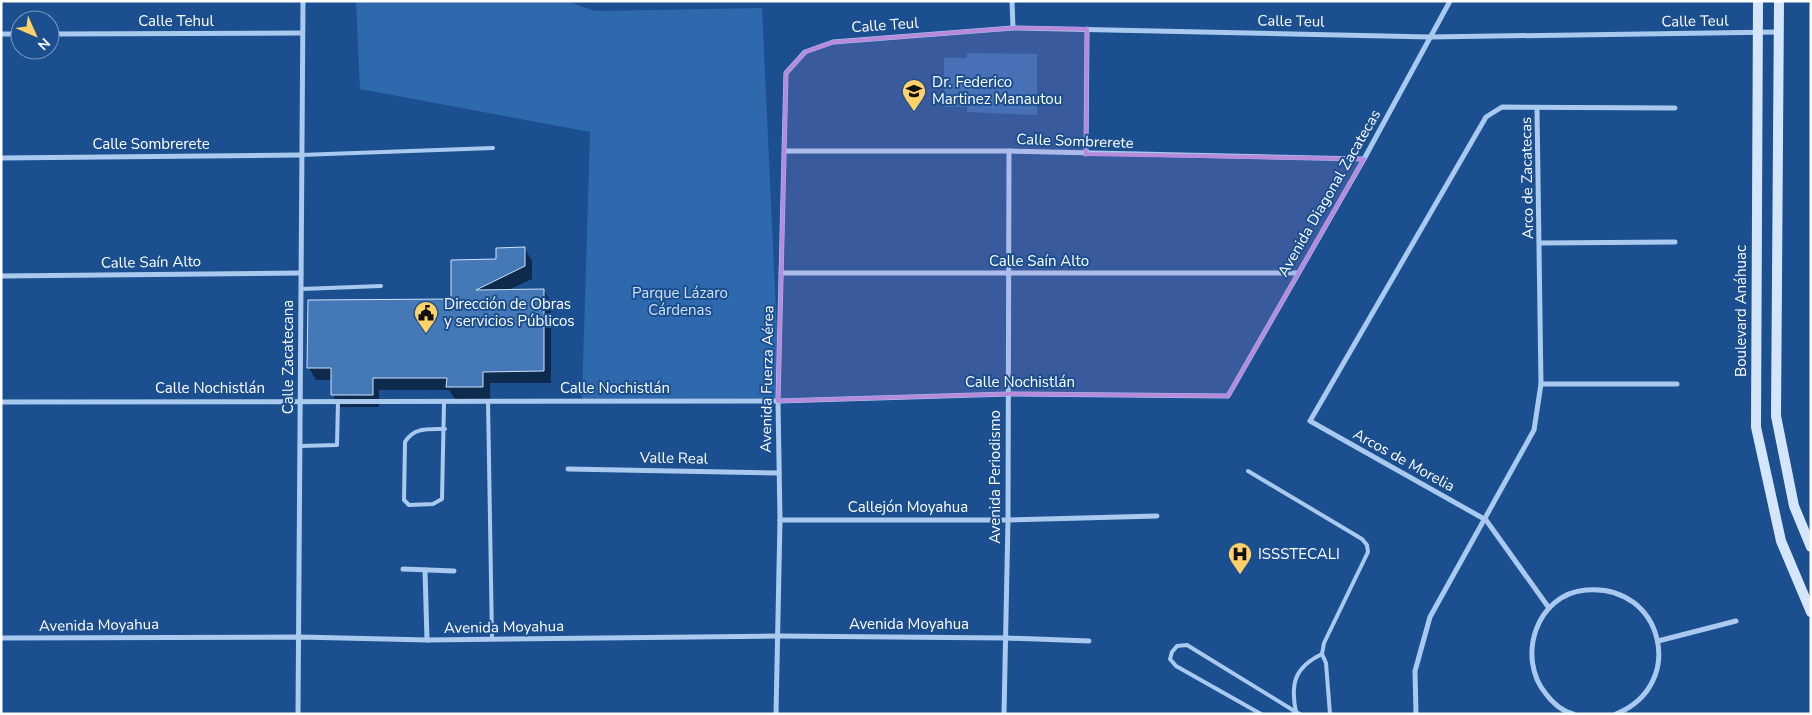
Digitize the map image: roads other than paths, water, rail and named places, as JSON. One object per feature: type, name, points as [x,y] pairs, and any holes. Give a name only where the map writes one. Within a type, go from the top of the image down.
[{"type":"main road","name":"Boulevard Anáhuac","points":[[1758,1],[1756,33],[1756,428],[1781,541],[1811,612]]},
{"type":"main road","points":[[1779,1],[1776,416],[1794,506],[1810,544]]},
{"type":"street","name":"Calle Zacatecana","points":[[298,714],[300,637],[300,155],[303,1]]},
{"type":"street","points":[[1012,1],[1013,28]]},
{"type":"street","name":"Avenida Diagonal Zacatecas","points":[[1228,396],[1364,158],[1450,1]]},
{"type":"street","name":"Calle Teul","points":[[805,52],[833,42],[1013,28],[1430,37],[1778,32]]},
{"type":"street","points":[[1086,154],[1087,29]]},
{"type":"street","name":"Calle Tehul","points":[[60,34],[302,33]]},
{"type":"street","name":"Avenida Fuerza Aérea","points":[[776,714],[780,520],[778,401],[786,73],[805,52]]},
{"type":"street","name":"Arco de Zacatecas","points":[[1310,421],[1486,117],[1502,107],[1538,109],[1541,243],[1541,384],[1534,430],[1486,520],[1430,616],[1415,672],[1416,714]]},
{"type":"street","points":[[1538,109],[1675,108]]},
{"type":"street","name":"Calle Sombrerete","points":[[785,151],[1009,151],[1364,158]]},
{"type":"street","name":"Avenida Periodismo","points":[[1004,714],[1008,520],[1009,151]]},
{"type":"street","name":"Calle Sombrerete","points":[[1,158],[300,155]]},
{"type":"street","points":[[1541,243],[1675,242]]},
{"type":"street","name":"Calle Saín Alto","points":[[1,276],[301,273]]},
{"type":"street","name":"Calle Saín Alto","points":[[781,273],[1297,273]]},
{"type":"street","points":[[1541,384],[1677,384]]},
{"type":"street","name":"Calle Nochistlán","points":[[1,402],[300,400],[444,403],[488,401],[778,401],[1008,394],[1228,396]]},
{"type":"street","name":"Arcos de Morelia","points":[[1310,421],[1486,520]]},
{"type":"street","name":"Valle Real","points":[[568,468],[779,473]]},
{"type":"street","name":"Callejón Moyahua","points":[[780,520],[1008,520],[1157,516]]},
{"type":"street","points":[[1486,520],[1549,608]]},
{"type":"street","points":[[403,569],[454,571]]},
{"type":"street","points":[[425,570],[427,640]]},
{"type":"street","points":[[1573,714],[1552,702],[1539,685],[1531,666],[1531,645],[1537,625],[1549,608],[1565,596],[1584,590],[1604,589],[1623,595],[1639,606],[1652,622],[1658,641],[1659,660],[1654,680],[1643,696],[1628,709],[1616,714]]},
{"type":"street","points":[[1658,641],[1736,621]]},
{"type":"street","name":"Avenida Moyahua","points":[[1,638],[300,637],[427,640],[777,636],[1006,638],[1088,641]]},
{"type":"lane","points":[[300,155],[493,148]]},
{"type":"lane","points":[[301,289],[381,286]]},
{"type":"lane","points":[[300,446],[337,446],[338,401]]},
{"type":"lane","points":[[488,401],[492,639]]},
{"type":"lane","points":[[444,403],[445,429],[442,499],[432,504],[409,505],[404,500],[405,442],[410,434],[420,430],[445,429]]},
{"type":"lane","points":[[1248,472],[1362,539],[1367,545],[1368,552],[1330,630],[1322,654],[1326,663],[1330,714]]},
{"type":"lane","points":[[1260,714],[1176,666],[1170,659],[1172,652],[1177,646],[1186,645],[1296,713]]},
{"type":"lane","points":[[1296,713],[1293,695],[1295,680],[1306,662],[1322,654]]},
{"type":"place","name":"Dr. Federico Martinez Manautou","points":[[914,112]]},
{"type":"place","name":"Dirección de Obras y servicios Públicos","points":[[426,334]]},
{"type":"place","name":"ISSSTECALI","points":[[1240,575]]},
{"type":"park label","name":"Parque Lázaro Cárdenas","points":[[680,302]]}]
